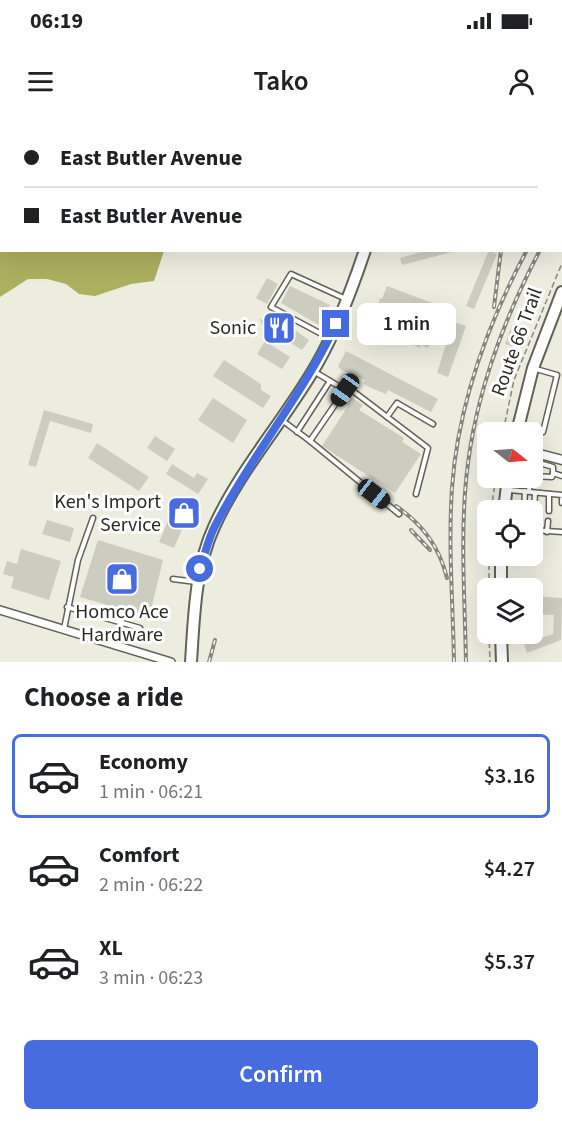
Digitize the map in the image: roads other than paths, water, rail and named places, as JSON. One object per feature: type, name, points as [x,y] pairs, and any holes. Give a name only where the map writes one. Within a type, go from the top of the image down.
[{"type":"main road","points":[[192,662],[200,569],[214,527],[312,371],[330,338],[364,252]]},
{"type":"main road","points":[[520,422],[533,368],[562,292]]},
{"type":"main road","points":[[505,500],[506,488]]},
{"type":"main road","points":[[501,644],[501,662]]},
{"type":"street","points":[[543,458],[562,460]]},
{"type":"street","points":[[0,610],[171,662]]},
{"type":"lane","points":[[330,338],[271,307],[291,274],[346,300]]},
{"type":"lane","points":[[533,368],[557,375],[543,432]]},
{"type":"lane","points":[[312,371],[345,390],[353,391],[428,448],[416,494]]},
{"type":"lane","points":[[297,432],[330,381]]},
{"type":"lane","points":[[310,441],[345,390]]},
{"type":"lane","points":[[387,417],[397,403],[433,424]]},
{"type":"lane","points":[[280,419],[399,514]]},
{"type":"lane","points":[[543,462],[553,467],[552,477],[543,477]]},
{"type":"lane","points":[[553,473],[562,476]]},
{"type":"lane","points":[[526,500],[528,488]]},
{"type":"lane","points":[[506,491],[549,494],[562,497],[562,503]]},
{"type":"lane","points":[[535,493],[535,500]]},
{"type":"lane","points":[[549,494],[549,511]]},
{"type":"lane","points":[[63,629],[78,560],[93,518]]},
{"type":"lane","points":[[547,532],[548,521]]},
{"type":"lane","points":[[543,531],[560,530]]},
{"type":"lane","points":[[173,579],[199,583]]},
{"type":"lane","points":[[67,607],[140,628]]},
{"type":"railway","points":[[494,307],[501,252]]},
{"type":"railway","points":[[454,662],[451,510],[455,457],[468,396],[487,336],[526,252]]},
{"type":"railway","points":[[466,662],[463,556],[468,461],[481,398],[500,338],[539,252]]},
{"type":"railway","points":[[396,506],[429,537],[444,566],[447,578]]},
{"type":"railway","points":[[411,530],[430,550]]},
{"type":"railway","points":[[209,662],[215,640]]},
{"type":"place","name":"Sonic","points":[[279,328]]},
{"type":"place","name":"Ken's Import Service","points":[[184,513]]},
{"type":"place","name":"Homco Ace Hardware","points":[[122,579]]}]
